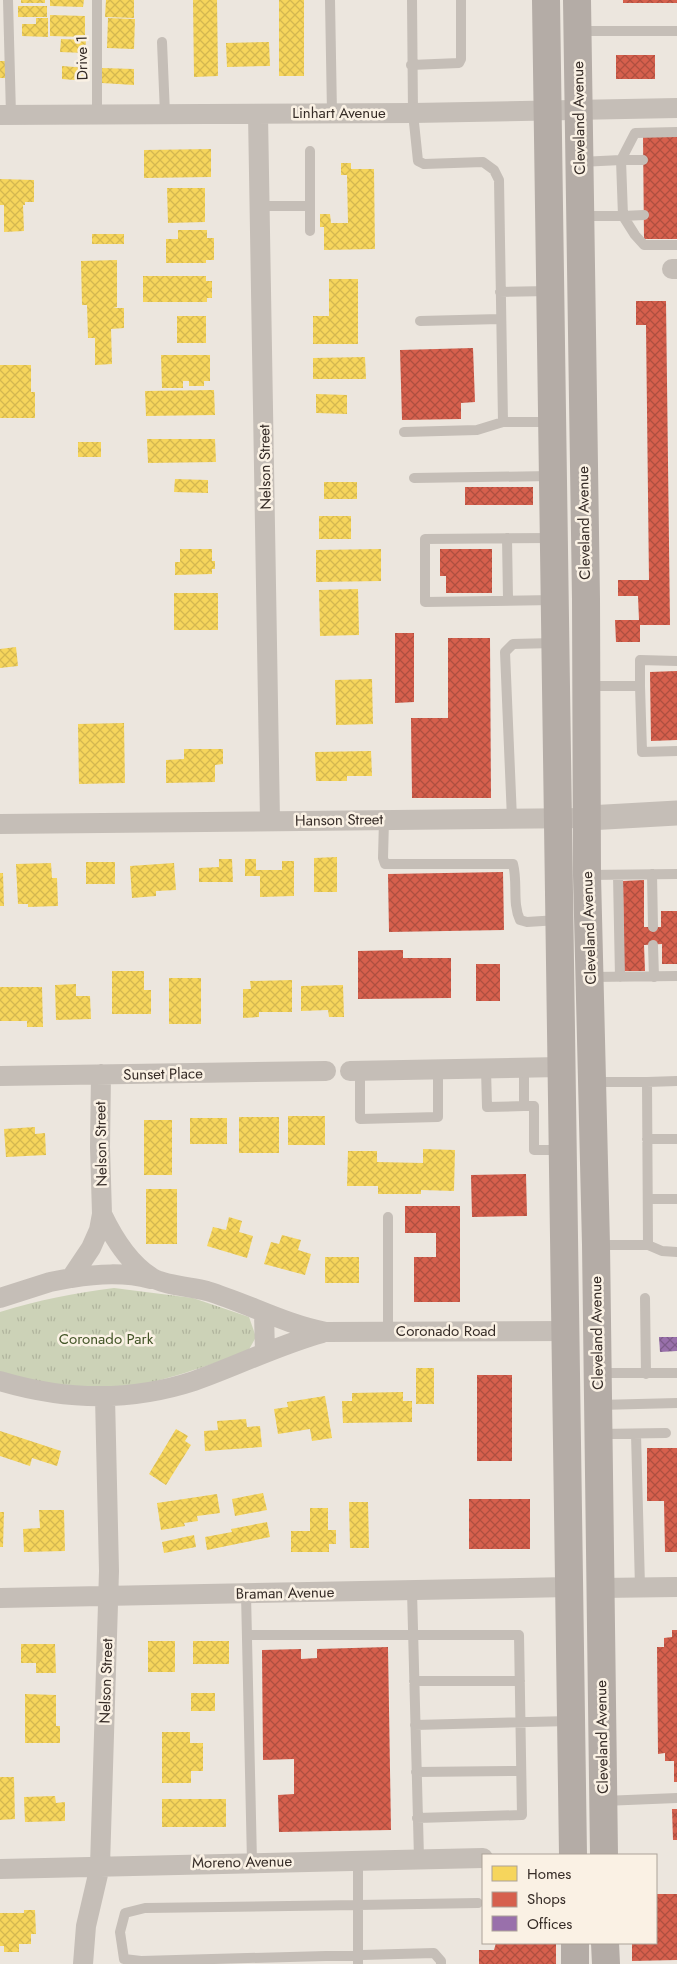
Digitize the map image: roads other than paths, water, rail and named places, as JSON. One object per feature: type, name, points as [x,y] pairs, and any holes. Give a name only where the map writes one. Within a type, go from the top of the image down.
[{"type":"main road","name":"Cleveland Avenue","points":[[546,0],[573,1854]]},
{"type":"main road","name":"Cleveland Avenue","points":[[577,0],[580,109],[588,818],[586,875],[596,1245],[604,1854]]},
{"type":"main road","points":[[568,1517],[585,1561],[600,1588]]},
{"type":"main road","points":[[569,1587],[587,1612],[601,1659]]},
{"type":"main road","points":[[575,1944],[575,1964]]},
{"type":"main road","points":[[605,1944],[606,1964]]},
{"type":"street","name":"Linhart Avenue","points":[[6,115],[258,114],[677,108]]},
{"type":"street","name":"Nelson Street","points":[[258,114],[270,821]]},
{"type":"street","name":"Hanson Street","points":[[0,824],[588,818],[677,812]]},
{"type":"street","points":[[355,1071],[561,1068]]},
{"type":"street","name":"Sunset Place","points":[[0,1076],[326,1071]]},
{"type":"street","name":"Nelson Street","points":[[101,1074],[100,1146],[102,1214]]},
{"type":"street","points":[[71,1278],[91,1248],[99,1230],[102,1214]]},
{"type":"street","name":"Coronado Road","points":[[102,1214],[110,1232],[137,1267],[153,1279]]},
{"type":"street","name":"Coronado Road","points":[[0,1298],[50,1282],[71,1278],[102,1274],[139,1276],[205,1290],[305,1328],[326,1332],[566,1331]]},
{"type":"street","points":[[264,1313],[265,1352]]},
{"type":"street","name":"Coronado Road","points":[[0,1381],[48,1392],[105,1397],[133,1395],[172,1387],[194,1380],[296,1340],[326,1332]]},
{"type":"street","name":"Nelson Street","points":[[83,1964],[86,1926],[100,1866],[109,1596],[105,1397]]},
{"type":"street","name":"Braman Avenue","points":[[0,1598],[569,1587]]},
{"type":"street","points":[[600,1588],[677,1587]]},
{"type":"street","name":"Moreno Avenue","points":[[0,1868],[482,1858]]},
{"type":"lane","points":[[6,115],[8,0]]},
{"type":"lane","name":"Drive 1","points":[[97,0],[98,115]]},
{"type":"lane","points":[[330,0],[332,113]]},
{"type":"lane","points":[[412,0],[412,112],[418,161],[424,164],[483,162],[494,170],[499,180],[502,422]]},
{"type":"lane","points":[[411,65],[460,63],[461,0]]},
{"type":"lane","points":[[578,31],[677,31]]},
{"type":"lane","points":[[162,42],[165,114]]},
{"type":"lane","points":[[677,132],[634,133],[621,160],[623,216],[634,236],[644,245],[677,245]]},
{"type":"lane","points":[[310,152],[310,231]]},
{"type":"lane","points":[[580,162],[643,160]]},
{"type":"lane","points":[[260,206],[310,206]]},
{"type":"lane","points":[[581,216],[644,215]]},
{"type":"lane","points":[[500,292],[550,291]]},
{"type":"lane","points":[[420,320],[500,319]]},
{"type":"lane","points":[[404,432],[477,430],[502,422],[552,422]]},
{"type":"lane","points":[[414,478],[552,476]]},
{"type":"lane","points":[[507,538],[508,599]]},
{"type":"lane","points":[[553,538],[425,539],[425,602],[508,599],[554,600]]},
{"type":"lane","points":[[512,818],[505,652],[513,644],[554,643]]},
{"type":"lane","points":[[677,661],[640,660],[642,752],[677,751]]},
{"type":"lane","points":[[586,686],[640,686]]},
{"type":"lane","points":[[384,820],[383,858],[385,864],[513,864],[516,874],[516,911],[520,920],[527,922],[559,920]]},
{"type":"lane","points":[[650,925],[648,901],[652,874]]},
{"type":"lane","points":[[586,875],[677,874]]},
{"type":"lane","points":[[618,876],[622,924],[620,978]]},
{"type":"lane","points":[[650,949],[654,977]]},
{"type":"lane","points":[[590,977],[677,976]]},
{"type":"lane","points":[[486,1069],[487,1107],[534,1106],[534,1150],[563,1150]]},
{"type":"lane","points":[[524,1069],[524,1106]]},
{"type":"lane","points":[[355,1071],[360,1119],[438,1117],[438,1070]]},
{"type":"lane","points":[[593,1082],[677,1081]]},
{"type":"lane","points":[[647,1082],[648,1245]]},
{"type":"lane","points":[[647,1139],[677,1139]]},
{"type":"lane","points":[[648,1199],[677,1199]]},
{"type":"lane","points":[[388,1217],[388,1332]]},
{"type":"lane","points":[[596,1245],[648,1245],[662,1251],[677,1252]]},
{"type":"lane","points":[[645,1298],[646,1374]]},
{"type":"lane","points":[[598,1373],[677,1374]]},
{"type":"lane","points":[[598,1405],[677,1403]]},
{"type":"lane","points":[[598,1434],[666,1433]]},
{"type":"lane","points":[[636,1434],[640,1587]]},
{"type":"lane","points":[[412,1590],[418,1858]]},
{"type":"lane","points":[[246,1594],[252,1862]]},
{"type":"lane","points":[[247,1635],[519,1635],[522,1815],[418,1818]]},
{"type":"lane","points":[[414,1681],[520,1680]]},
{"type":"lane","points":[[415,1725],[571,1721]]},
{"type":"lane","points":[[416,1772],[522,1770]]},
{"type":"lane","points":[[603,1801],[677,1798]]},
{"type":"lane","points":[[358,1860],[358,1959]]},
{"type":"lane","points":[[441,1964],[441,1961],[434,1953],[358,1959],[133,1960],[124,1959],[120,1932],[125,1913],[145,1908],[478,1903]]},
{"type":"park label","name":"Coronado Park","points":[[106,1339]]}]
